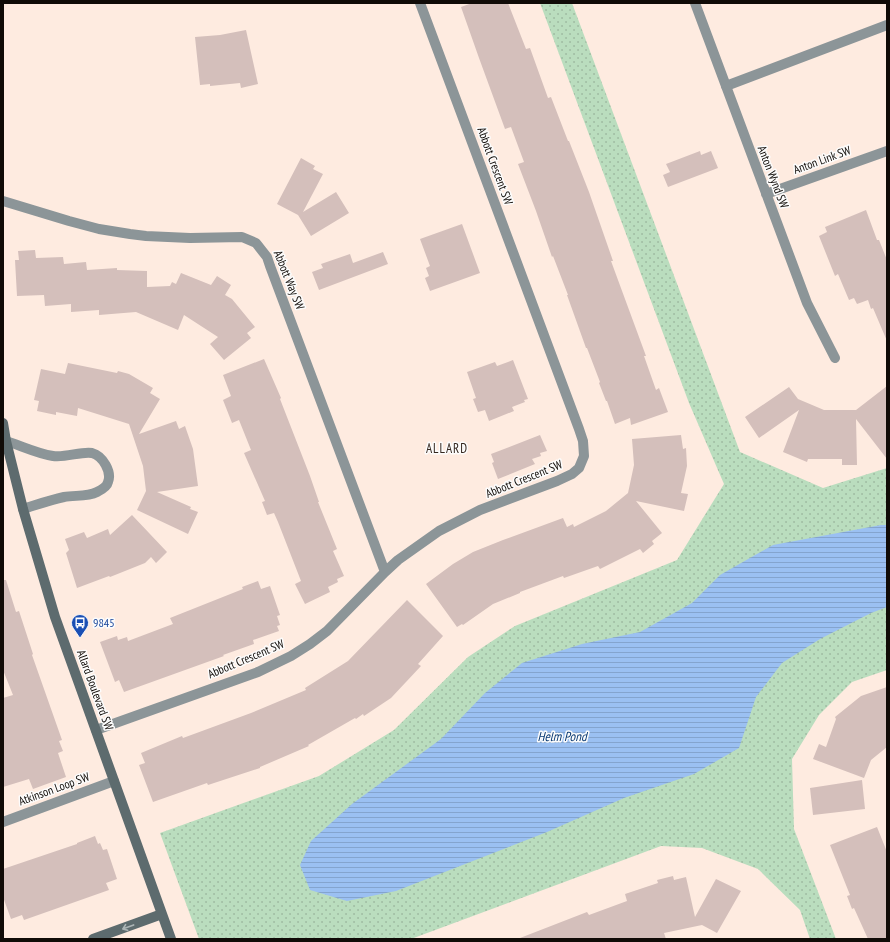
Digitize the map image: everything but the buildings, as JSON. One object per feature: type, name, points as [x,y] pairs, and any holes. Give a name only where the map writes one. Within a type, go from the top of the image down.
[{"type":"street","name":"Abbott Crescent SW","points":[[96,730],[258,672],[290,656],[310,644],[327,631],[398,560],[439,531],[458,520],[487,507],[572,474],[582,464],[584,456],[583,441],[579,429],[420,3]]},
{"type":"street","name":"Anton Wynd SW","points":[[695,3],[807,303],[835,358]]},
{"type":"street","points":[[726,86],[887,25]]},
{"type":"street","name":"Anton Link SW","points":[[766,194],[887,151]]},
{"type":"street","name":"Abbott Way SW","points":[[3,201],[99,229],[160,237],[242,237],[256,243],[266,257],[270,266],[385,572]]},
{"type":"street","name":"Allard Boulevard SW","points":[[3,423],[4,441],[55,617],[171,939]]},
{"type":"street","points":[[4,441],[53,456],[92,453],[100,457],[105,463],[108,472],[109,482],[104,488],[96,493],[58,499],[23,509]]},
{"type":"street","name":"Atkinson Loop SW","points":[[3,822],[114,781]]},
{"type":"street","points":[[93,939],[162,914]]},
{"type":"green space","points":[[540,3],[572,3],[740,452],[823,488],[887,468],[887,670],[852,682],[819,715],[792,759],[794,829],[836,939],[810,939],[800,910],[758,869],[702,848],[661,846],[411,939],[199,939],[160,833],[319,776],[394,730],[468,657],[515,626],[677,560],[724,484],[689,403]]},
{"type":"water","name":"Helm Pond","points":[[887,525],[887,607],[871,613],[820,639],[782,663],[756,697],[739,748],[694,774],[624,798],[547,832],[396,891],[347,901],[310,890],[300,865],[311,841],[352,804],[441,739],[485,693],[522,663],[582,644],[640,632],[692,603],[720,575],[773,545]]},
{"type":"place","name":"9845","points":[[80,638]]},
{"type":"district","name":"ALLARD","points":[[447,448]]}]
